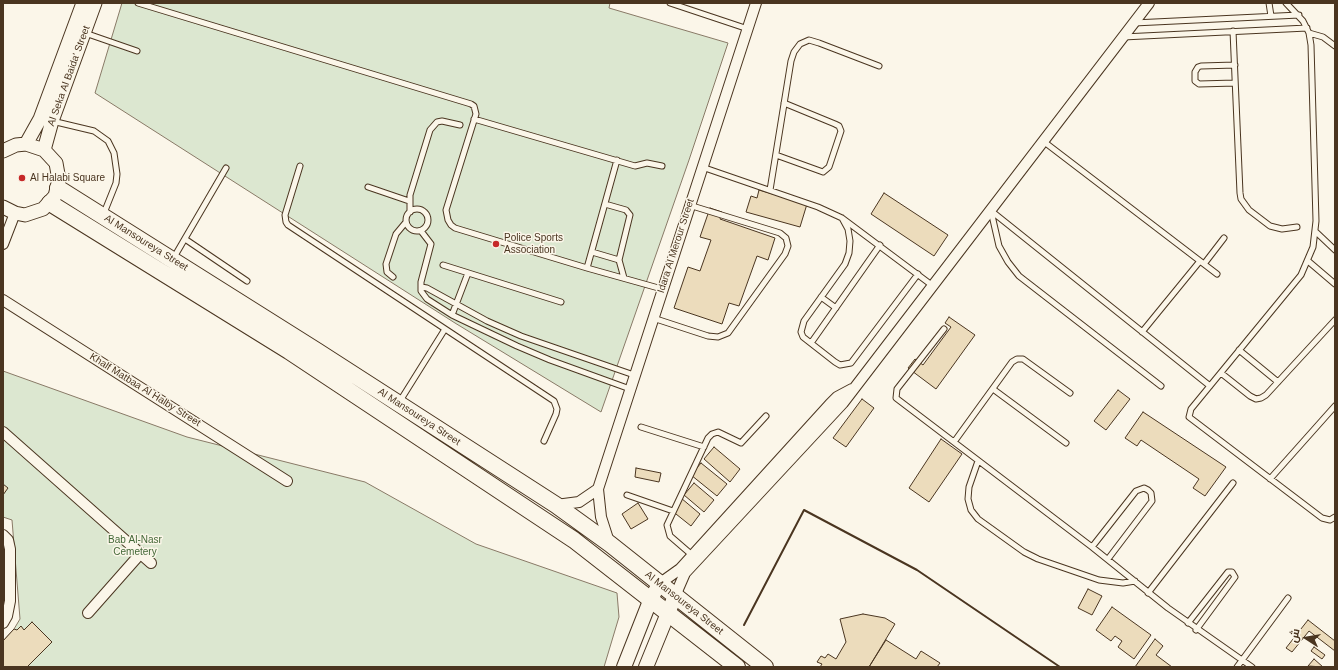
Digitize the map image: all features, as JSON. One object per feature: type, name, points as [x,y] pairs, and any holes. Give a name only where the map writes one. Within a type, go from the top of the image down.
[{"type":"main road","name":"Al Mansoureya Street","points":[[58,188],[99,223],[398,404],[556,505],[610,544],[765,667]]},
{"type":"main road","name":"Al Mansoureya Street","points":[[50,203],[99,223]]},
{"type":"main road","name":"Al Mansoureya Street","points":[[168,266],[289,352],[574,540],[650,601],[737,667]]},
{"type":"main road","points":[[388,418],[398,404]]},
{"type":"main road","points":[[574,540],[584,525]]},
{"type":"main road","points":[[624,667],[650,601],[659,584]]},
{"type":"main road","points":[[646,667],[675,596]]},
{"type":"street","name":"Al Seka Al Baida' Street","points":[[44,150],[46,120],[83,3]]},
{"type":"street","name":"Al Seka Al Baida' Street","points":[[26,144],[46,120],[95,3]]},
{"type":"street","name":"Idara Al Merour Street","points":[[610,544],[601,518],[598,489],[689,205],[756,3]]},
{"type":"street","points":[[675,596],[685,573],[840,407],[1149,3]]},
{"type":"street","points":[[3,207],[15,213],[34,213],[50,203],[58,188],[59,171],[56,163],[44,150],[26,144],[4,148]]},
{"type":"street","points":[[3,244],[15,213]]},
{"type":"street","name":"Khalf Matbaa Al Halby Street","points":[[3,300],[287,481]]},
{"type":"street","points":[[659,584],[676,572],[830,404],[845,392],[854,388]]},
{"type":"street","points":[[3,432],[152,563]]},
{"type":"street","points":[[556,505],[579,502],[598,489]]},
{"type":"street","points":[[3,535],[8,540],[10,549],[10,601],[7,616],[3,623]]},
{"type":"street","points":[[88,613],[141,553]]},
{"type":"lane","points":[[138,3],[471,104],[476,110],[474,119],[446,210],[448,220],[455,228],[662,289]]},
{"type":"lane","points":[[670,3],[748,29]]},
{"type":"lane","points":[[1269,3],[1271,16]]},
{"type":"lane","points":[[1286,3],[1299,15],[1308,31],[1316,232],[1308,261],[1301,275],[1191,409],[1189,417],[1322,518],[1330,520],[1335,516]]},
{"type":"lane","points":[[1133,23],[1299,15]]},
{"type":"lane","points":[[1233,31],[1241,199],[1249,210],[1270,226],[1282,228],[1297,227]]},
{"type":"lane","points":[[1122,37],[1233,31],[1308,31],[1323,37],[1335,46]]},
{"type":"lane","points":[[84,32],[137,51]]},
{"type":"lane","points":[[770,190],[794,52],[800,44],[809,40],[879,66]]},
{"type":"lane","points":[[1234,65],[1198,67],[1195,72],[1195,81],[1199,84],[1235,83]]},
{"type":"lane","points":[[776,155],[823,172],[829,167],[840,136],[839,126],[784,103]]},
{"type":"lane","points":[[474,119],[637,166],[647,162],[662,166]]},
{"type":"lane","points":[[46,120],[94,131],[108,141],[114,153],[117,174],[116,183],[99,223]]},
{"type":"lane","points":[[393,277],[387,272],[386,264],[396,234],[406,222],[410,212],[408,201],[433,125],[442,121],[460,125]]},
{"type":"lane","points":[[1043,141],[1217,274]]},
{"type":"lane","points":[[588,268],[617,160]]},
{"type":"lane","points":[[300,166],[285,215],[288,226],[554,402],[557,409],[556,414],[544,441]]},
{"type":"lane","points":[[702,167],[818,207],[842,218],[933,286]]},
{"type":"lane","points":[[168,266],[226,168]]},
{"type":"lane","points":[[368,187],[408,201]]},
{"type":"lane","points":[[605,204],[626,210],[630,215],[619,260],[624,278]]},
{"type":"lane","points":[[653,318],[708,336],[718,337],[728,333],[780,261],[788,246],[786,238],[780,233],[689,205]]},
{"type":"lane","points":[[410,212],[419,209],[427,215],[428,224],[421,231]]},
{"type":"lane","points":[[990,210],[1210,386]]},
{"type":"lane","points":[[990,210],[999,246],[1008,262],[1019,276],[1161,386]]},
{"type":"lane","points":[[842,218],[848,229],[850,241],[849,253],[845,264],[801,326],[803,337],[840,365],[851,363],[918,274]]},
{"type":"lane","points":[[406,222],[412,230],[421,231],[431,244],[421,277],[423,296],[452,315],[550,360],[630,388]]},
{"type":"lane","points":[[1316,232],[1335,248]]},
{"type":"lane","points":[[1142,332],[1224,238]]},
{"type":"lane","points":[[185,239],[247,281]]},
{"type":"lane","points":[[811,343],[880,245]]},
{"type":"lane","points":[[592,252],[619,260]]},
{"type":"lane","points":[[1308,261],[1335,284]]},
{"type":"lane","points":[[443,265],[561,302]]},
{"type":"lane","points":[[452,315],[468,273]]},
{"type":"lane","points":[[421,286],[521,336],[634,375]]},
{"type":"lane","points":[[821,297],[836,308]]},
{"type":"lane","points":[[1221,372],[1256,399],[1266,396],[1335,320]]},
{"type":"lane","points":[[398,404],[445,329]]},
{"type":"lane","points":[[944,329],[895,394],[900,401],[1092,546],[1148,593],[1196,630],[1252,667]]},
{"type":"lane","points":[[1239,350],[1278,382]]},
{"type":"lane","points":[[954,442],[1012,362],[1017,359],[1023,359],[1070,393]]},
{"type":"lane","points":[[993,389],[1066,444]]},
{"type":"lane","points":[[1270,479],[1335,406]]},
{"type":"lane","points":[[692,555],[670,536],[667,531],[667,525],[704,447],[712,434],[718,432],[739,443],[743,442],[766,416]]},
{"type":"lane","points":[[641,427],[704,447]]},
{"type":"lane","points":[[978,461],[969,487],[968,499],[971,510],[978,519],[1024,552],[1038,559],[1099,580],[1123,583],[1135,581]]},
{"type":"lane","points":[[1148,593],[1233,483]]},
{"type":"lane","points":[[1092,546],[1136,491],[1140,488],[1148,490],[1151,493],[1152,501],[1108,559]]},
{"type":"lane","points":[[627,495],[674,511]]},
{"type":"lane","points":[[1188,623],[1228,572],[1235,574],[1233,580],[1196,630]]},
{"type":"lane","points":[[1237,667],[1288,598]]},
{"type":"green space","name":"Police Sports Association","points":[[122,3],[610,3],[609,8],[728,43],[601,412],[455,323],[95,93]]},
{"type":"green space","name":"Bab Al-Nasr Cemetery","points":[[3,371],[187,437],[365,482],[476,544],[617,593],[619,617],[604,667],[3,667],[3,641],[14,629],[20,619],[12,520],[3,517]]},
{"type":"building","points":[[759,190],[807,204],[800,227],[746,212],[751,196],[757,198]]},
{"type":"building","points":[[884,193],[948,235],[934,256],[871,214]]},
{"type":"building","points":[[710,208],[722,212],[720,219],[775,238],[768,260],[757,256],[739,306],[729,303],[722,324],[674,308],[688,267],[700,271],[711,240],[700,237]]},
{"type":"building","points":[[949,317],[975,335],[936,389],[908,368],[915,359],[923,365],[951,327],[945,323]]},
{"type":"building","points":[[1118,390],[1130,399],[1106,430],[1094,421]]},
{"type":"building","points":[[862,399],[874,408],[846,447],[833,438]]},
{"type":"building","points":[[1143,412],[1226,467],[1205,496],[1193,488],[1199,479],[1141,440],[1137,446],[1125,438]]},
{"type":"building","points":[[941,439],[962,454],[929,502],[909,488]]},
{"type":"building","points":[[714,447],[740,469],[730,482],[704,459]]},
{"type":"building","points":[[701,463],[727,484],[717,496],[691,475]]},
{"type":"building","points":[[636,468],[661,473],[659,482],[635,477]]},
{"type":"building","points":[[694,483],[714,500],[704,512],[684,495]]},
{"type":"building","points":[[3,484],[8,488],[3,495]]},
{"type":"building","points":[[681,498],[700,514],[691,526],[671,510]]},
{"type":"building","points":[[638,503],[648,519],[631,529],[622,514]]},
{"type":"building","points":[[1088,589],[1102,596],[1092,615],[1078,608]]},
{"type":"building","points":[[1112,607],[1151,635],[1134,659],[1118,647],[1122,641],[1115,636],[1111,641],[1096,630]]},
{"type":"building","points":[[863,614],[885,618],[895,624],[869,667],[820,667],[822,664],[817,662],[821,656],[825,658],[828,654],[836,659],[846,642],[840,619]]},
{"type":"building","points":[[1308,620],[1335,641],[1335,651],[1309,631],[1292,652],[1286,648]]},
{"type":"building","points":[[32,622],[52,642],[27,667],[3,667],[3,641],[14,629],[17,630],[21,626],[24,630]]},
{"type":"building","points":[[1155,639],[1163,646],[1156,655],[1172,667],[1135,667]]},
{"type":"building","points":[[886,640],[916,659],[921,651],[940,663],[937,667],[869,667]]},
{"type":"building","points":[[1314,647],[1325,655],[1322,659],[1311,651]]},
{"type":"building","points":[[1314,659],[1323,667],[1308,666]]},
{"type":"wall","points":[[744,625],[804,510],[917,570],[1060,667]]},
{"type":"place","name":"Al Halabi Square","points":[[22,178]]},
{"type":"place","name":"Police Sports Association","points":[[496,244]]}]
